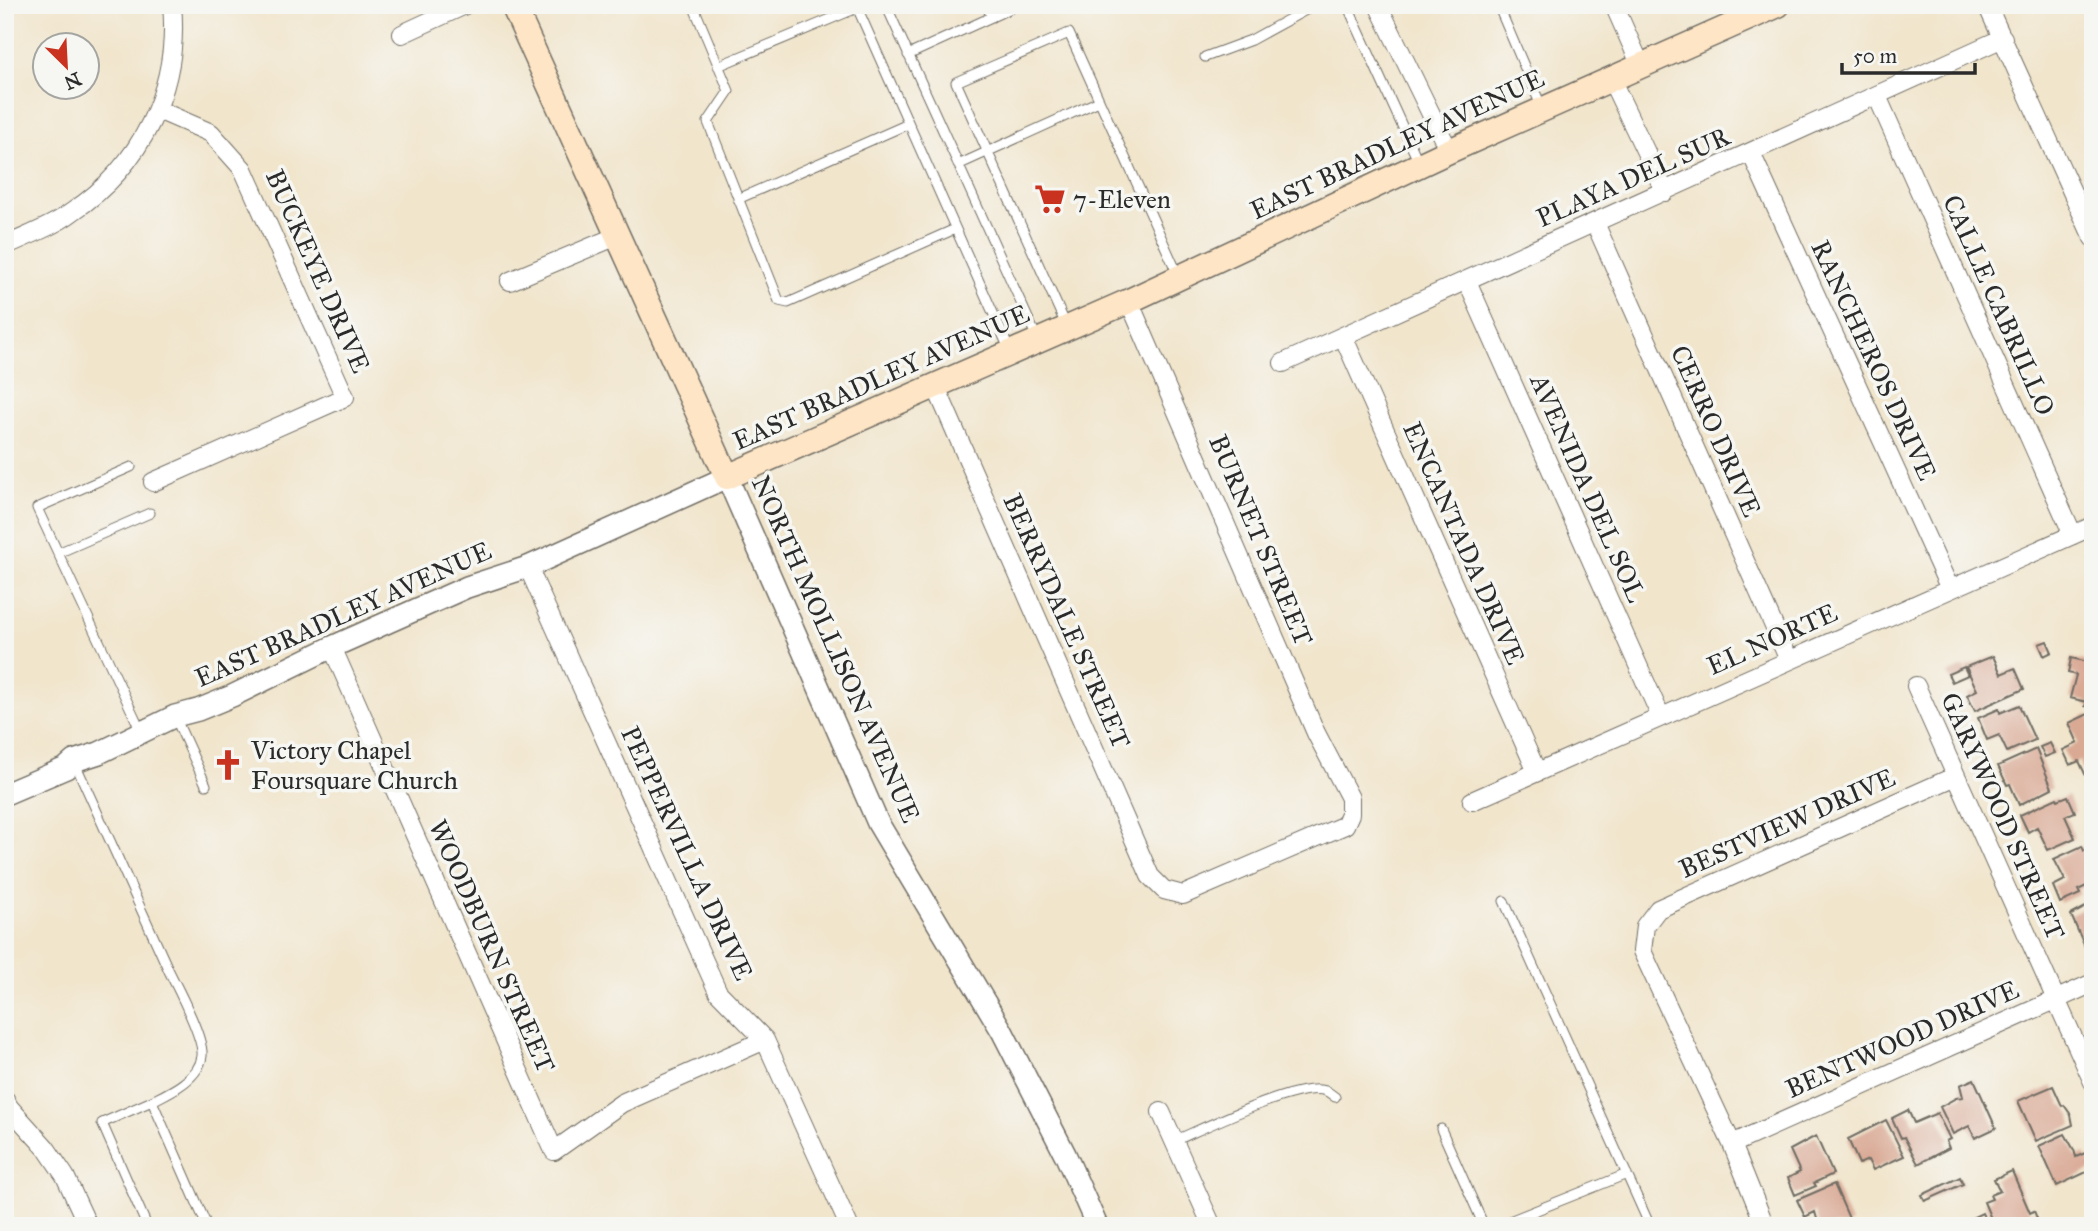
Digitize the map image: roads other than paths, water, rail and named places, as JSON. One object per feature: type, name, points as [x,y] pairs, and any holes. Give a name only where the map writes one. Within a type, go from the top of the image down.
[{"type":"main road","name":"NORTH MOLLISON AVENUE","points":[[513,5],[727,477]]},
{"type":"main road","name":"EAST BRADLEY AVENUE","points":[[727,477],[1129,301],[1449,151],[1778,5]]},
{"type":"street","points":[[5,246],[53,224],[90,199],[114,176],[135,150],[158,110],[170,60],[172,5]]},
{"type":"street","points":[[402,34],[466,5]]},
{"type":"street","points":[[1378,5],[1449,151]]},
{"type":"street","points":[[1614,5],[1641,66]]},
{"type":"street","points":[[1987,5],[2093,238]]},
{"type":"street","name":"PLAYA DEL SUR","points":[[1283,363],[2003,38]]},
{"type":"street","points":[[1611,79],[1665,192]]},
{"type":"street","name":"CALLE CABRILLO","points":[[1877,96],[2073,535]]},
{"type":"street","name":"BUCKEYE DRIVE","points":[[153,482],[345,397],[243,169],[211,133],[158,110]]},
{"type":"street","name":"RANCHEROS DRIVE","points":[[1751,153],[1950,589]]},
{"type":"street","name":"CERRO DRIVE","points":[[1595,223],[1789,660]]},
{"type":"street","points":[[510,281],[617,236]]},
{"type":"street","name":"AVENIDA DEL SOL","points":[[1467,281],[1661,717]]},
{"type":"street","name":"BURNET STREET","points":[[1129,301],[1316,733],[1350,798],[1350,814],[1345,825],[1183,895],[1164,890],[1150,876]]},
{"type":"street","name":"ENCANTADA DRIVE","points":[[1343,336],[1537,772]]},
{"type":"street","name":"BERRYDALE STREET","points":[[936,387],[1150,876]]},
{"type":"street","name":"EAST BRADLEY AVENUE","points":[[5,794],[175,716],[232,696],[332,647],[467,587],[528,567],[727,477]]},
{"type":"street","name":"NORTH MOLLISON AVENUE","points":[[727,477],[878,823],[1002,1031],[1065,1154],[1097,1226]]},
{"type":"street","name":"EL NORTE","points":[[1472,801],[2093,526]]},
{"type":"street","name":"PEPPERVILLA DRIVE","points":[[528,567],[718,992],[765,1040],[849,1226]]},
{"type":"street","name":"WOODBURN STREET","points":[[332,647],[554,1151],[622,1103],[765,1040]]},
{"type":"street","name":"GARYWOOD STREET","points":[[1916,686],[2093,1082]]},
{"type":"street","name":"BESTVIEW DRIVE","points":[[1732,1144],[1642,951],[1645,926],[1658,909],[1956,776]]},
{"type":"street","name":"BENTWOOD DRIVE","points":[[1732,1144],[2093,983]]},
{"type":"street","points":[[5,1099],[46,1148],[65,1176],[88,1226]]},
{"type":"street","points":[[1161,1112],[1212,1226]]},
{"type":"street","points":[[1732,1144],[1765,1226]]},
{"type":"lane","points":[[693,5],[729,91],[708,122],[779,301],[788,303],[955,229]]},
{"type":"lane","points":[[886,5],[1038,341]]},
{"type":"lane","points":[[986,5],[992,17]]},
{"type":"lane","points":[[908,55],[1018,5]]},
{"type":"lane","points":[[1205,57],[1251,40],[1315,5]]},
{"type":"lane","points":[[1344,5],[1348,7],[1420,165]]},
{"type":"lane","points":[[1498,5],[1543,110]]},
{"type":"lane","points":[[718,65],[856,7],[1011,353]]},
{"type":"lane","points":[[1067,326],[956,82],[1069,33],[1179,278]]},
{"type":"lane","points":[[958,165],[1099,100]]},
{"type":"lane","points":[[738,199],[908,124]]},
{"type":"lane","points":[[131,467],[37,508],[141,731]]},
{"type":"lane","points":[[58,553],[150,513]]},
{"type":"lane","points":[[175,716],[206,785]]},
{"type":"lane","points":[[74,761],[182,998],[202,1049],[199,1064],[174,1090],[102,1124],[147,1226]]},
{"type":"lane","points":[[1504,901],[1650,1226]]},
{"type":"lane","points":[[1174,1141],[1266,1101],[1308,1090],[1325,1090],[1335,1097]]},
{"type":"lane","points":[[152,1101],[206,1226]]},
{"type":"lane","points":[[1441,1129],[1484,1226]]},
{"type":"lane","points":[[1497,1226],[1627,1174]]},
{"type":"place","name":"7-Eleven","points":[[1050,199]]},
{"type":"place","name":"Victory Chapel Foursquare Church","points":[[228,765]]}]
